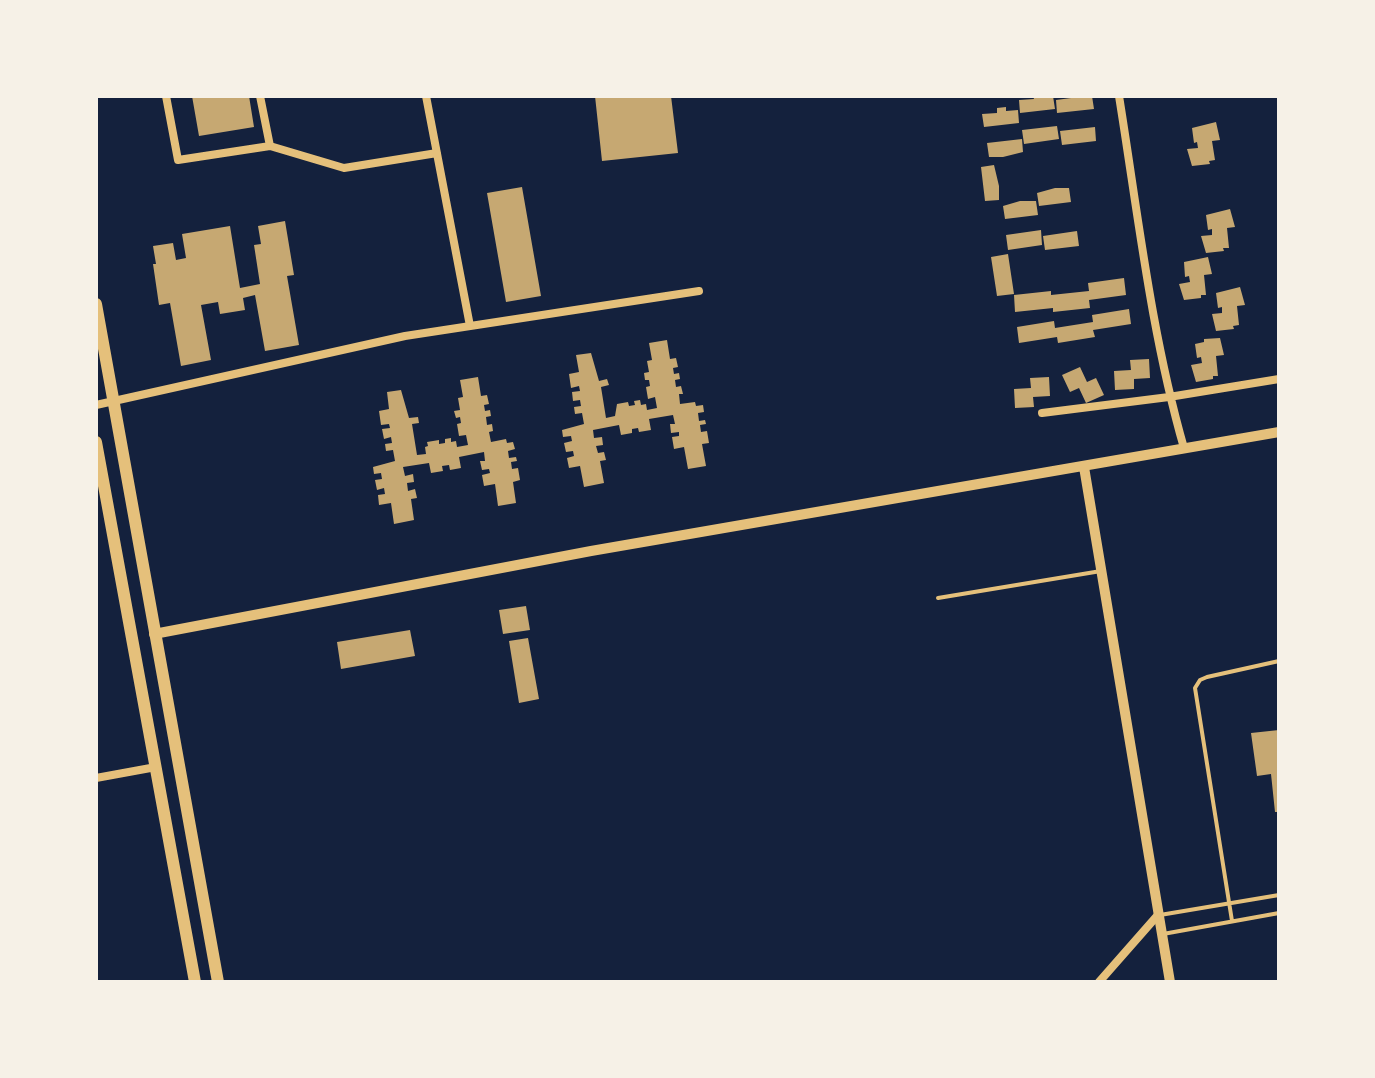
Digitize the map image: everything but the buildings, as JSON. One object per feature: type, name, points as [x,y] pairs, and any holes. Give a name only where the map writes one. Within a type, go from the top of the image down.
[{"type":"highway","points":[[96,304],[218,982]]},
{"type":"highway","points":[[96,442],[195,982]]},
{"type":"street","points":[[166,96],[178,160],[270,146],[344,168],[437,153]]},
{"type":"street","points":[[260,96],[270,146]]},
{"type":"street","points":[[426,96],[470,326]]},
{"type":"street","points":[[1119,96],[1142,258],[1169,397],[1184,448]]},
{"type":"street","points":[[96,405],[405,336],[699,291]]},
{"type":"street","points":[[1042,413],[1279,379]]},
{"type":"street","points":[[154,634],[591,551],[1279,432]]},
{"type":"street","points":[[1084,467],[1170,982]]},
{"type":"street","points":[[96,778],[156,767]]},
{"type":"street","points":[[1099,982],[1157,916]]},
{"type":"lane","points":[[938,598],[1101,571]]},
{"type":"lane","points":[[1232,921],[1195,688],[1200,680],[1207,677],[1279,661]]},
{"type":"lane","points":[[1157,916],[1279,895]]},
{"type":"lane","points":[[1161,934],[1279,913]]}]
